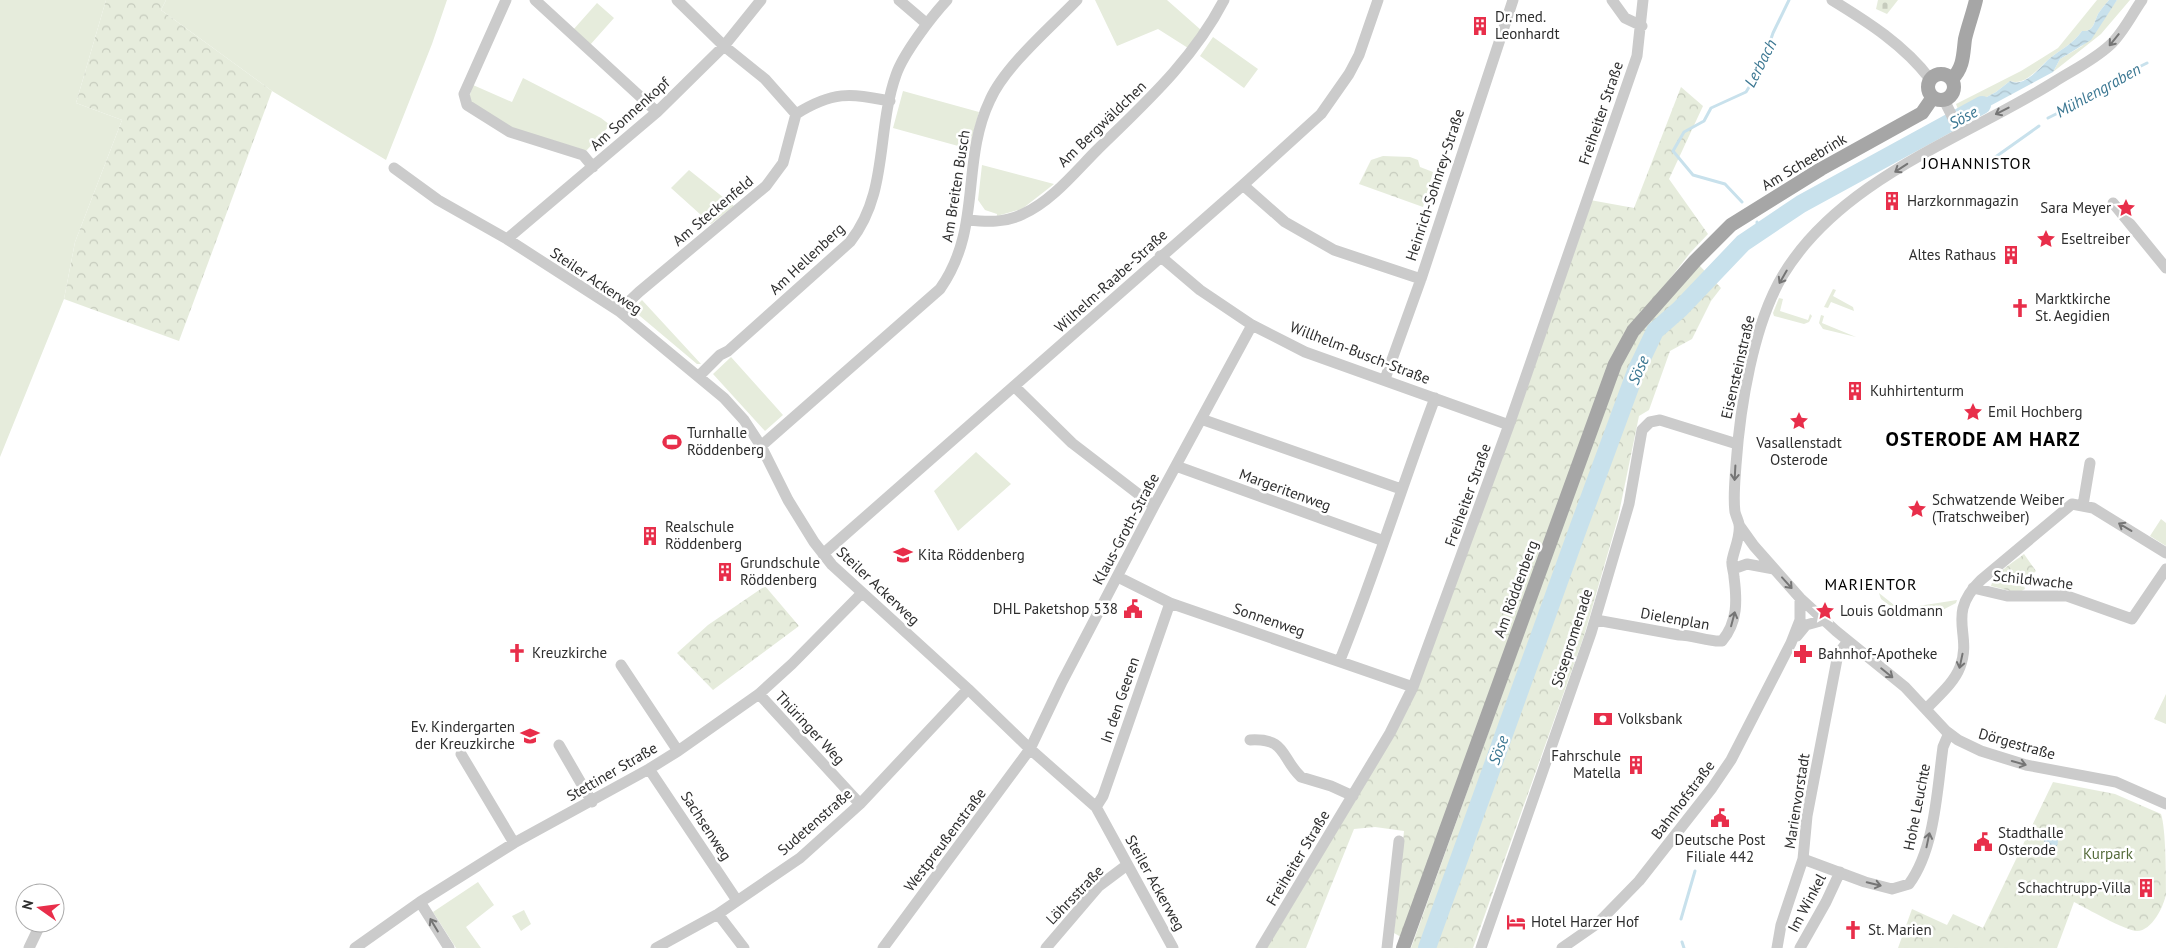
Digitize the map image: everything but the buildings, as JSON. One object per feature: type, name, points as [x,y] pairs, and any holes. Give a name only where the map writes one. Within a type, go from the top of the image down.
[{"type":"main road","points":[[1950,77],[1962,63],[1965,39],[1976,0]]},
{"type":"main road","points":[[1938,74],[1950,77],[1954,92],[1941,102],[1928,87],[1930,79],[1938,74]]},
{"type":"main road","name":"Am Scheebrink","points":[[1695,261],[1732,225],[1821,170],[1941,102]]},
{"type":"main road","name":"Am Röddenberg","points":[[1403,948],[1615,364],[1632,331],[1695,261]]},
{"type":"street","points":[[506,0],[464,94],[466,105],[484,118],[510,132],[583,155],[593,167]]},
{"type":"street","points":[[535,0],[657,112]]},
{"type":"street","points":[[677,0],[724,46],[766,79],[796,114],[818,102],[847,94],[890,101]]},
{"type":"street","name":"Am Sonnenkopf","points":[[507,239],[657,112],[724,46],[761,0]]},
{"type":"street","points":[[900,0],[927,24]]},
{"type":"street","name":"Am Hellenberg","points":[[699,376],[720,355],[850,242],[860,230],[868,216],[875,190],[896,74],[927,24],[948,0]]},
{"type":"street","name":"Am Breiten Busch","points":[[762,446],[940,289],[956,262],[968,220],[978,138],[990,100],[1002,80],[1078,0]]},
{"type":"street","name":"Am Bergwäldchen","points":[[968,220],[999,221],[1013,219],[1041,203],[1158,91],[1198,44],[1224,0]]},
{"type":"street","name":"Wilhelm-Raabe-Straße","points":[[823,554],[1015,387],[1160,256],[1244,185],[1322,114],[1339,91],[1359,55],[1378,0]]},
{"type":"street","name":"Heinrich-Sohnrey-Straße","points":[[1385,379],[1421,279],[1513,0]]},
{"type":"street","points":[[1612,0],[1625,18],[1642,26]]},
{"type":"street","name":"Freiheiter Straße","points":[[1262,948],[1390,733],[1413,687],[1510,426],[1637,56],[1642,26],[1643,0]]},
{"type":"street","points":[[1832,0],[1869,23],[1896,43],[1930,79]]},
{"type":"street","name":"Eisensteinstraße","points":[[1735,587],[1733,565],[1739,524],[1735,512],[1737,444],[1753,357],[1764,318],[1788,266],[1813,234],[1830,218],[1899,169],[1943,143],[1957,128],[1974,125],[2031,97],[2111,44],[2142,0]]},
{"type":"street","points":[[1941,102],[1957,128]]},
{"type":"street","name":"Am Steckenfeld","points":[[619,311],[639,292],[766,186],[785,158],[796,114]]},
{"type":"street","name":"Steiler Ackerweg","points":[[394,168],[438,200],[507,239],[619,311],[724,398],[744,420],[762,446],[788,500],[823,554],[862,593],[968,689],[1030,749],[1096,806],[1173,948]]},
{"type":"street","points":[[1244,185],[1285,222],[1334,250],[1421,279]]},
{"type":"street","points":[[2114,203],[2166,268]]},
{"type":"street","name":"Willhelm-Busch-Straße","points":[[1160,256],[1200,290],[1252,325],[1305,352],[1385,379],[1510,426]]},
{"type":"street","name":"Klaus-Groth-Straße","points":[[1030,749],[1062,682],[1154,506],[1252,325]]},
{"type":"street","points":[[1015,387],[1072,443],[1154,506]]},
{"type":"street","points":[[1340,660],[1362,605],[1401,489],[1436,398]]},
{"type":"street","points":[[1202,419],[1401,489]]},
{"type":"street","name":"Sösepromenade","points":[[1481,948],[1596,620],[1630,499],[1642,430],[1650,422],[1660,420],[1737,444]]},
{"type":"street","points":[[2083,505],[2090,463]]},
{"type":"street","name":"Margeritenweg","points":[[1176,466],[1384,540]]},
{"type":"street","points":[[1926,709],[1953,680],[1960,666],[1962,656],[1962,613],[1973,588],[2072,504],[2093,508],[2166,553]]},
{"type":"street","name":"Dörgestraße","points":[[1739,524],[1774,569],[1800,598],[1836,631],[1905,687],[1950,734],[1981,751],[2026,765],[2116,782],[2166,804]]},
{"type":"street","points":[[1733,565],[1747,564],[1774,569]]},
{"type":"street","name":"Schildwache","points":[[1973,588],[2007,596],[2066,596],[2132,619],[2164,575]]},
{"type":"street","name":"Sonnenweg","points":[[1118,577],[1170,603],[1340,660],[1413,687]]},
{"type":"street","name":"Dielenplan","points":[[1596,620],[1670,634],[1692,635],[1716,642],[1722,641],[1729,634],[1734,620],[1737,602],[1735,587]]},
{"type":"street","name":"Stettiner Straße","points":[[355,948],[420,902],[514,843],[592,802],[678,751],[759,694],[792,664],[862,593]]},
{"type":"street","points":[[1791,642],[1800,620],[1800,598]]},
{"type":"street","name":"In den Geeren","points":[[1096,806],[1102,796],[1170,603]]},
{"type":"street","points":[[1791,642],[1806,625],[1824,620]]},
{"type":"street","name":"Marienvorstadt","points":[[1848,641],[1838,654],[1807,816],[1803,859],[1865,882],[1892,889],[1909,884]]},
{"type":"street","name":"Bahnhofstraße","points":[[1562,948],[1598,923],[1639,881],[1682,829],[1731,760],[1791,642]]},
{"type":"street","points":[[621,665],[678,751]]},
{"type":"street","name":"Sudetenstraße","points":[[656,948],[718,914],[736,899],[800,858],[860,804],[968,689]]},
{"type":"street","name":"Thüringer Weg","points":[[759,694],[860,804]]},
{"type":"street","name":"Hohe Leuchte","points":[[1909,884],[1915,876],[1928,845],[1943,747],[1950,734]]},
{"type":"street","points":[[1250,740],[1263,739],[1280,746],[1301,777],[1332,786],[1353,796]]},
{"type":"street","points":[[559,745],[592,802]]},
{"type":"street","name":"Westpreußenstraße","points":[[882,948],[1030,749]]},
{"type":"street","points":[[461,754],[514,843]]},
{"type":"street","name":"Sachsenweg","points":[[650,769],[736,899]]},
{"type":"street","points":[[1387,948],[1399,841]]},
{"type":"street","points":[[1777,946],[1781,925],[1803,859]]},
{"type":"street","name":"Löhrsstraße","points":[[1046,948],[1099,886],[1127,865]]},
{"type":"street","name":"Im Winkel","points":[[1800,948],[1826,902],[1840,872]]},
{"type":"street","points":[[420,902],[448,948]]},
{"type":"street","points":[[718,914],[744,948]]},
{"type":"street","points":[[29,948],[37,933]]},
{"type":"street","name":"Im Winkel","points":[[1777,946],[1790,948]]},
{"type":"green space","points":[[0,0],[106,0],[76,103],[122,120],[75,242],[64,299],[0,457]]},
{"type":"green space","points":[[106,0],[166,0],[161,10],[272,91],[179,341],[64,299],[75,242],[122,120],[76,103]]},
{"type":"green space","points":[[166,0],[447,0],[432,44],[386,160],[272,91],[161,10]]},
{"type":"green space","points":[[1095,0],[1167,0],[1201,30],[1188,48],[1158,29],[1117,46]]},
{"type":"green space","points":[[1878,0],[1898,0],[1887,14],[1876,9]]},
{"type":"green space","points":[[2097,0],[2109,0],[2089,30],[2082,31],[2071,43],[2026,79],[2016,82],[2010,81],[1996,92],[1959,112],[1956,104],[2021,71],[2058,48]]},
{"type":"green space","points":[[2117,0],[2130,0],[2101,34],[2053,72],[2060,59],[2082,46]]},
{"type":"green space","points":[[597,3],[614,18],[590,45],[573,30]]},
{"type":"green space","points":[[1213,37],[1258,69],[1244,88],[1200,56]]},
{"type":"green space","points":[[523,78],[601,118],[610,125],[586,151],[509,127],[471,105],[469,98],[473,85],[512,102]]},
{"type":"green space","points":[[1681,87],[1703,106],[1669,179],[1708,234],[1690,253],[1631,329],[1401,937],[1394,933],[1404,831],[1375,827],[1354,829],[1306,948],[1265,948],[1393,734],[1590,200],[1634,208]]},
{"type":"green space","points":[[903,91],[979,112],[969,149],[893,128]]},
{"type":"green space","points":[[1383,156],[1410,157],[1418,160],[1420,167],[1433,172],[1423,207],[1359,184],[1371,160]]},
{"type":"green space","points":[[982,165],[1054,184],[1022,209],[997,216],[997,214],[985,210],[978,200]]},
{"type":"green space","points":[[689,170],[734,206],[711,224],[671,188]]},
{"type":"green space","points":[[1699,265],[1721,288],[1711,301],[1692,339],[1670,351],[1649,410],[1639,416],[1618,518],[1584,636],[1473,948],[1411,948],[1620,366],[1637,334]]},
{"type":"green space","points":[[1833,289],[1836,290],[1833,296],[1853,307],[1854,311],[1831,302],[1828,308],[1824,307]]},
{"type":"green space","points":[[1779,298],[1783,299],[1780,311],[1808,320],[1810,314],[1812,316],[1809,322],[1804,324],[1774,316],[1773,313]]},
{"type":"green space","points":[[642,300],[701,364],[697,364],[634,311],[635,307]]},
{"type":"green space","points":[[1821,315],[1824,316],[1822,323],[1856,337],[1823,329],[1819,323]]},
{"type":"green space","points":[[731,357],[783,415],[765,431],[713,374]]},
{"type":"green space","points":[[976,452],[1011,484],[958,531],[934,491]]},
{"type":"green space","points":[[2161,519],[2166,523],[2166,546],[2150,536]]},
{"type":"green space","points":[[2024,554],[2036,571],[2023,582],[2025,589],[2018,593],[1991,586],[2000,572]]},
{"type":"green space","points":[[765,586],[799,626],[713,690],[677,653],[708,625]]},
{"type":"green space","points":[[1879,593],[1899,609],[1957,600],[1956,603],[1931,616],[1913,617],[1901,614],[1881,599]]},
{"type":"green space","points":[[2166,694],[2166,724],[2154,719]]},
{"type":"green space","name":"Kurpark","points":[[2053,782],[2115,794],[2161,814],[2165,841],[2166,894],[2160,911],[2148,927],[2137,931],[2132,930],[2074,902],[2057,948],[1898,948],[1912,909],[1947,925],[1953,914],[1983,928]]},
{"type":"green space","points":[[478,882],[494,905],[466,927],[481,948],[456,948],[433,912]]},
{"type":"green space","points":[[524,910],[531,924],[521,931],[512,916]]},
{"type":"water","points":[[2109,0],[2117,0],[2091,40],[2060,59],[2053,72],[1975,114],[1962,117],[1959,112],[1996,92],[2010,81],[2021,82],[2032,76],[2082,31],[2089,30]]},
{"type":"water","points":[[2048,835],[2054,835],[2058,842],[2054,849],[2048,849],[2044,845],[2044,839]]},
{"type":"waterway","name":"Lerbach","points":[[1742,202],[1725,184],[1693,175],[1673,151],[1684,132],[1704,121],[1711,108],[1746,92],[1761,68],[1773,33],[1789,0]]},
{"type":"waterway","name":"Mühlengraben","points":[[2048,118],[2090,97],[2119,77],[2147,63]]},
{"type":"waterway","name":"Söse","points":[[1427,948],[1636,371],[1655,331],[1680,309],[1743,243],[1801,204],[1982,105]]},
{"type":"waterway","name":"Mühlengraben","points":[[1994,158],[2039,126]]},
{"type":"waterway","name":"Lerbach","points":[[1757,222],[1758,233]]},
{"type":"waterway","name":"Mühlengraben","points":[[1681,919],[1695,871]]},
{"type":"waterway","name":"Mühlengraben","points":[[1682,942],[1684,948]]},
{"type":"place","name":"Dr. med. Leonhardt","points":[[1480,26]]},
{"type":"place","name":"Harzkornmagazin","points":[[1892,201]]},
{"type":"place","name":"Sara Meyer","points":[[2126,208]]},
{"type":"place","name":"Eseltreiber","points":[[2046,239]]},
{"type":"place","name":"Altes Rathaus","points":[[2011,255]]},
{"type":"place","name":"Marktkirche St. Aegidien","points":[[2020,308]]},
{"type":"place","name":"Kuhhirtenturm","points":[[1855,391]]},
{"type":"place","name":"Emil Hochberg","points":[[1973,412]]},
{"type":"place","name":"Vasallenstadt Osterode","points":[[1799,421]]},
{"type":"place","name":"Turnhalle Röddenberg","points":[[672,442]]},
{"type":"place","name":"Schwatzende Weiber (Tratschweiber)","points":[[1917,509]]},
{"type":"place","name":"Realschule Röddenberg","points":[[650,536]]},
{"type":"place","name":"Kita Röddenberg","points":[[903,555]]},
{"type":"place","name":"Grundschule Röddenberg","points":[[725,572]]},
{"type":"place","name":"DHL Paketshop 538","points":[[1133,609]]},
{"type":"place","name":"Louis Goldmann","points":[[1825,611]]},
{"type":"place","name":"Kreuzkirche","points":[[517,653]]},
{"type":"place","name":"Bahnhof-Apotheke","points":[[1803,654]]},
{"type":"place","name":"Volksbank","points":[[1603,719]]},
{"type":"place","name":"Ev. Kindergarten der Kreuzkirche","points":[[530,736]]},
{"type":"place","name":"Fahrschule Matella","points":[[1636,765]]},
{"type":"place","name":"Deutsche Post Filiale 442","points":[[1720,818]]},
{"type":"place","name":"Stadthalle Osterode","points":[[1983,842]]},
{"type":"place","name":"Schachtrupp-Villa","points":[[2146,888]]},
{"type":"place","name":"Hotel Harzer Hof","points":[[1516,922]]},
{"type":"place","name":"St. Marien","points":[[1853,930]]},
{"type":"district","name":"JOHANNISTOR","points":[[1977,163]]},
{"type":"district","name":"OSTERODE AM HARZ","points":[[1983,439]]},
{"type":"district","name":"MARIENTOR","points":[[1871,584]]}]
